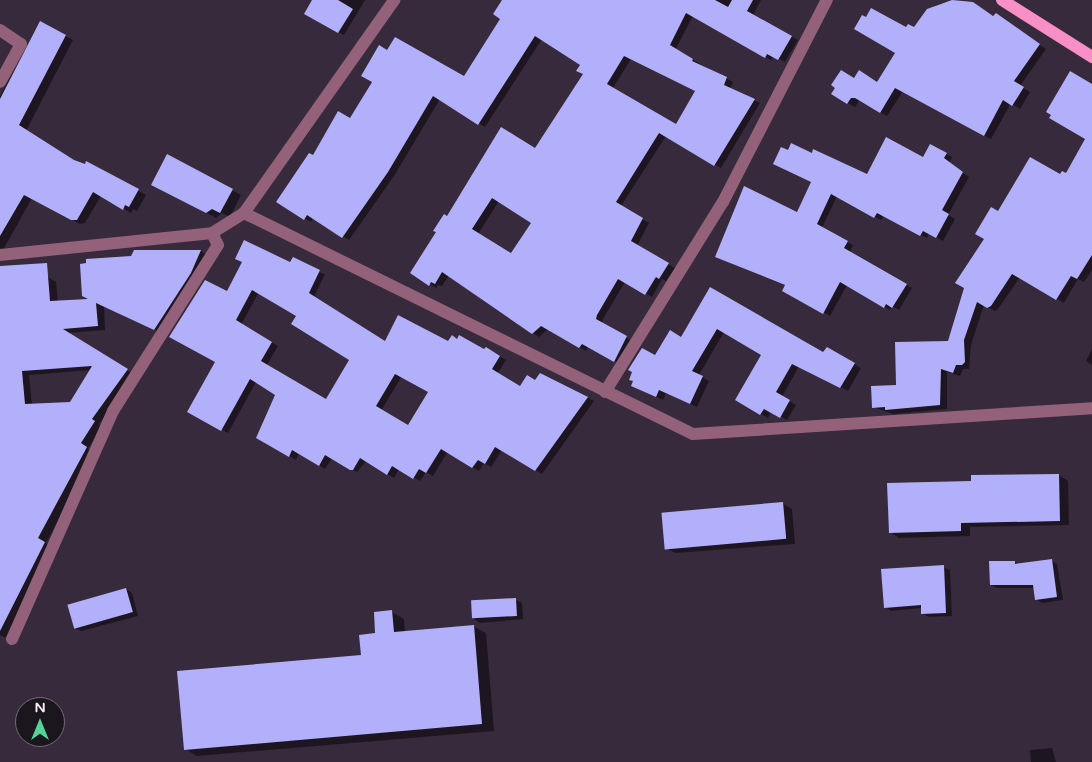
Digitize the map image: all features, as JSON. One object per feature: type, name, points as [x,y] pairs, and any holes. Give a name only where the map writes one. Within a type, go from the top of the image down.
[{"type":"main road","points":[[1002,0],[1092,58]]},
{"type":"street","points":[[0,255],[212,233],[244,213],[394,0]]},
{"type":"street","points":[[605,392],[723,202],[827,0]]},
{"type":"street","points":[[0,30],[22,44],[0,82]]},
{"type":"street","points":[[244,213],[693,434],[1092,408]]},
{"type":"street","points":[[12,639],[113,411],[218,245],[212,233]]},
{"type":"building","points":[[312,0],[338,0],[353,9],[338,33],[304,14]]},
{"type":"building","points":[[502,0],[715,0],[728,7],[732,0],[753,0],[747,11],[792,36],[778,60],[767,54],[765,58],[686,13],[670,45],[693,59],[692,61],[727,77],[724,85],[755,99],[714,166],[659,133],[616,202],[643,218],[631,241],[669,263],[659,279],[656,277],[645,295],[618,279],[597,315],[596,319],[627,336],[614,362],[582,344],[579,348],[541,326],[532,334],[442,272],[435,284],[431,282],[429,286],[410,273],[436,232],[433,231],[444,214],[447,216],[501,127],[535,148],[583,74],[576,71],[580,65],[535,36],[478,125],[433,96],[388,172],[342,238],[307,215],[304,220],[276,202],[309,153],[313,155],[338,111],[350,118],[372,82],[361,76],[379,45],[387,50],[395,37],[464,76],[500,19],[493,14]],"holes":[[[624,56],[695,91],[676,124],[607,84]],[[492,198],[531,223],[511,253],[472,229]]]},
{"type":"building","points":[[952,0],[973,2],[993,16],[996,13],[1040,44],[1014,81],[1024,87],[1012,106],[1003,100],[984,136],[895,88],[880,113],[855,98],[851,98],[847,104],[831,94],[835,88],[831,85],[841,70],[854,78],[859,70],[877,82],[895,53],[854,29],[862,15],[866,17],[871,8],[906,27],[908,24],[914,27],[927,9]]},
{"type":"building","points":[[40,21],[66,35],[19,125],[74,160],[85,164],[86,161],[139,189],[129,207],[125,205],[123,210],[93,192],[77,220],[71,220],[24,195],[0,236],[0,99]]},
{"type":"building","points":[[1070,71],[1092,84],[1092,255],[1077,279],[1071,276],[1056,300],[1012,274],[991,306],[987,308],[977,302],[964,340],[965,362],[962,365],[956,365],[953,373],[941,369],[940,405],[885,410],[885,407],[872,408],[871,386],[896,385],[895,342],[948,341],[964,288],[955,283],[984,239],[975,234],[991,207],[998,211],[1030,157],[1060,174],[1062,171],[1066,173],[1085,139],[1049,118],[1051,115],[1046,112]]},
{"type":"building","points":[[886,137],[923,157],[930,144],[947,153],[944,158],[963,172],[942,210],[949,214],[936,238],[923,231],[920,236],[877,213],[874,218],[831,194],[817,224],[848,241],[844,248],[907,284],[892,308],[886,304],[884,308],[840,282],[823,314],[782,291],[785,285],[715,257],[744,186],[797,212],[811,182],[773,164],[781,147],[788,150],[791,143],[812,153],[813,149],[867,174]]},
{"type":"building","points":[[167,154],[233,189],[220,213],[212,209],[206,213],[151,185]]},
{"type":"building","points":[[244,240],[290,262],[293,257],[320,270],[309,293],[385,341],[398,315],[448,341],[452,335],[457,339],[459,335],[484,349],[486,347],[500,356],[492,369],[520,386],[527,375],[535,380],[540,373],[588,397],[535,471],[495,447],[485,464],[478,460],[472,468],[441,449],[426,473],[419,469],[413,479],[392,466],[387,475],[360,458],[353,470],[350,470],[325,455],[319,466],[292,450],[289,457],[256,438],[275,395],[250,379],[221,431],[187,412],[215,362],[169,337],[205,280],[227,291],[242,262],[235,259]],"holes":[[[252,290],[296,316],[291,324],[349,360],[326,399],[261,361],[272,342],[236,320]],[[395,374],[428,392],[408,425],[376,406]]]},
{"type":"building","points":[[134,250],[201,250],[191,273],[154,330],[96,303],[98,326],[63,329],[128,369],[92,419],[95,421],[81,443],[87,447],[38,538],[45,542],[0,631],[0,266],[47,263],[50,301],[88,299],[82,296],[80,264],[86,263],[86,259],[131,256]],"holes":[[[92,366],[70,402],[25,404],[22,371]]]},
{"type":"building","points":[[710,287],[823,352],[827,347],[855,363],[840,388],[792,364],[776,392],[790,400],[780,418],[764,409],[760,415],[735,400],[761,355],[717,329],[692,371],[703,376],[690,404],[659,390],[656,397],[631,386],[633,381],[629,380],[632,372],[628,370],[642,348],[655,355],[670,330],[681,337]]},
{"type":"building","points":[[1059,474],[1060,521],[961,523],[961,531],[889,533],[887,483],[971,481],[971,475]]},
{"type":"building","points":[[783,502],[786,539],[665,549],[661,513]]},
{"type":"building","points":[[1052,559],[1057,597],[1035,600],[1033,585],[990,585],[989,561],[1015,561],[1015,564]]},
{"type":"building","points":[[944,565],[946,613],[921,614],[921,605],[884,608],[881,569]]},
{"type":"building","points":[[126,588],[133,612],[74,629],[67,605]]},
{"type":"building","points":[[516,598],[517,616],[472,618],[471,600]]},
{"type":"building","points":[[392,610],[394,632],[474,625],[482,724],[184,750],[177,671],[361,655],[359,635],[375,633],[374,612]]}]
